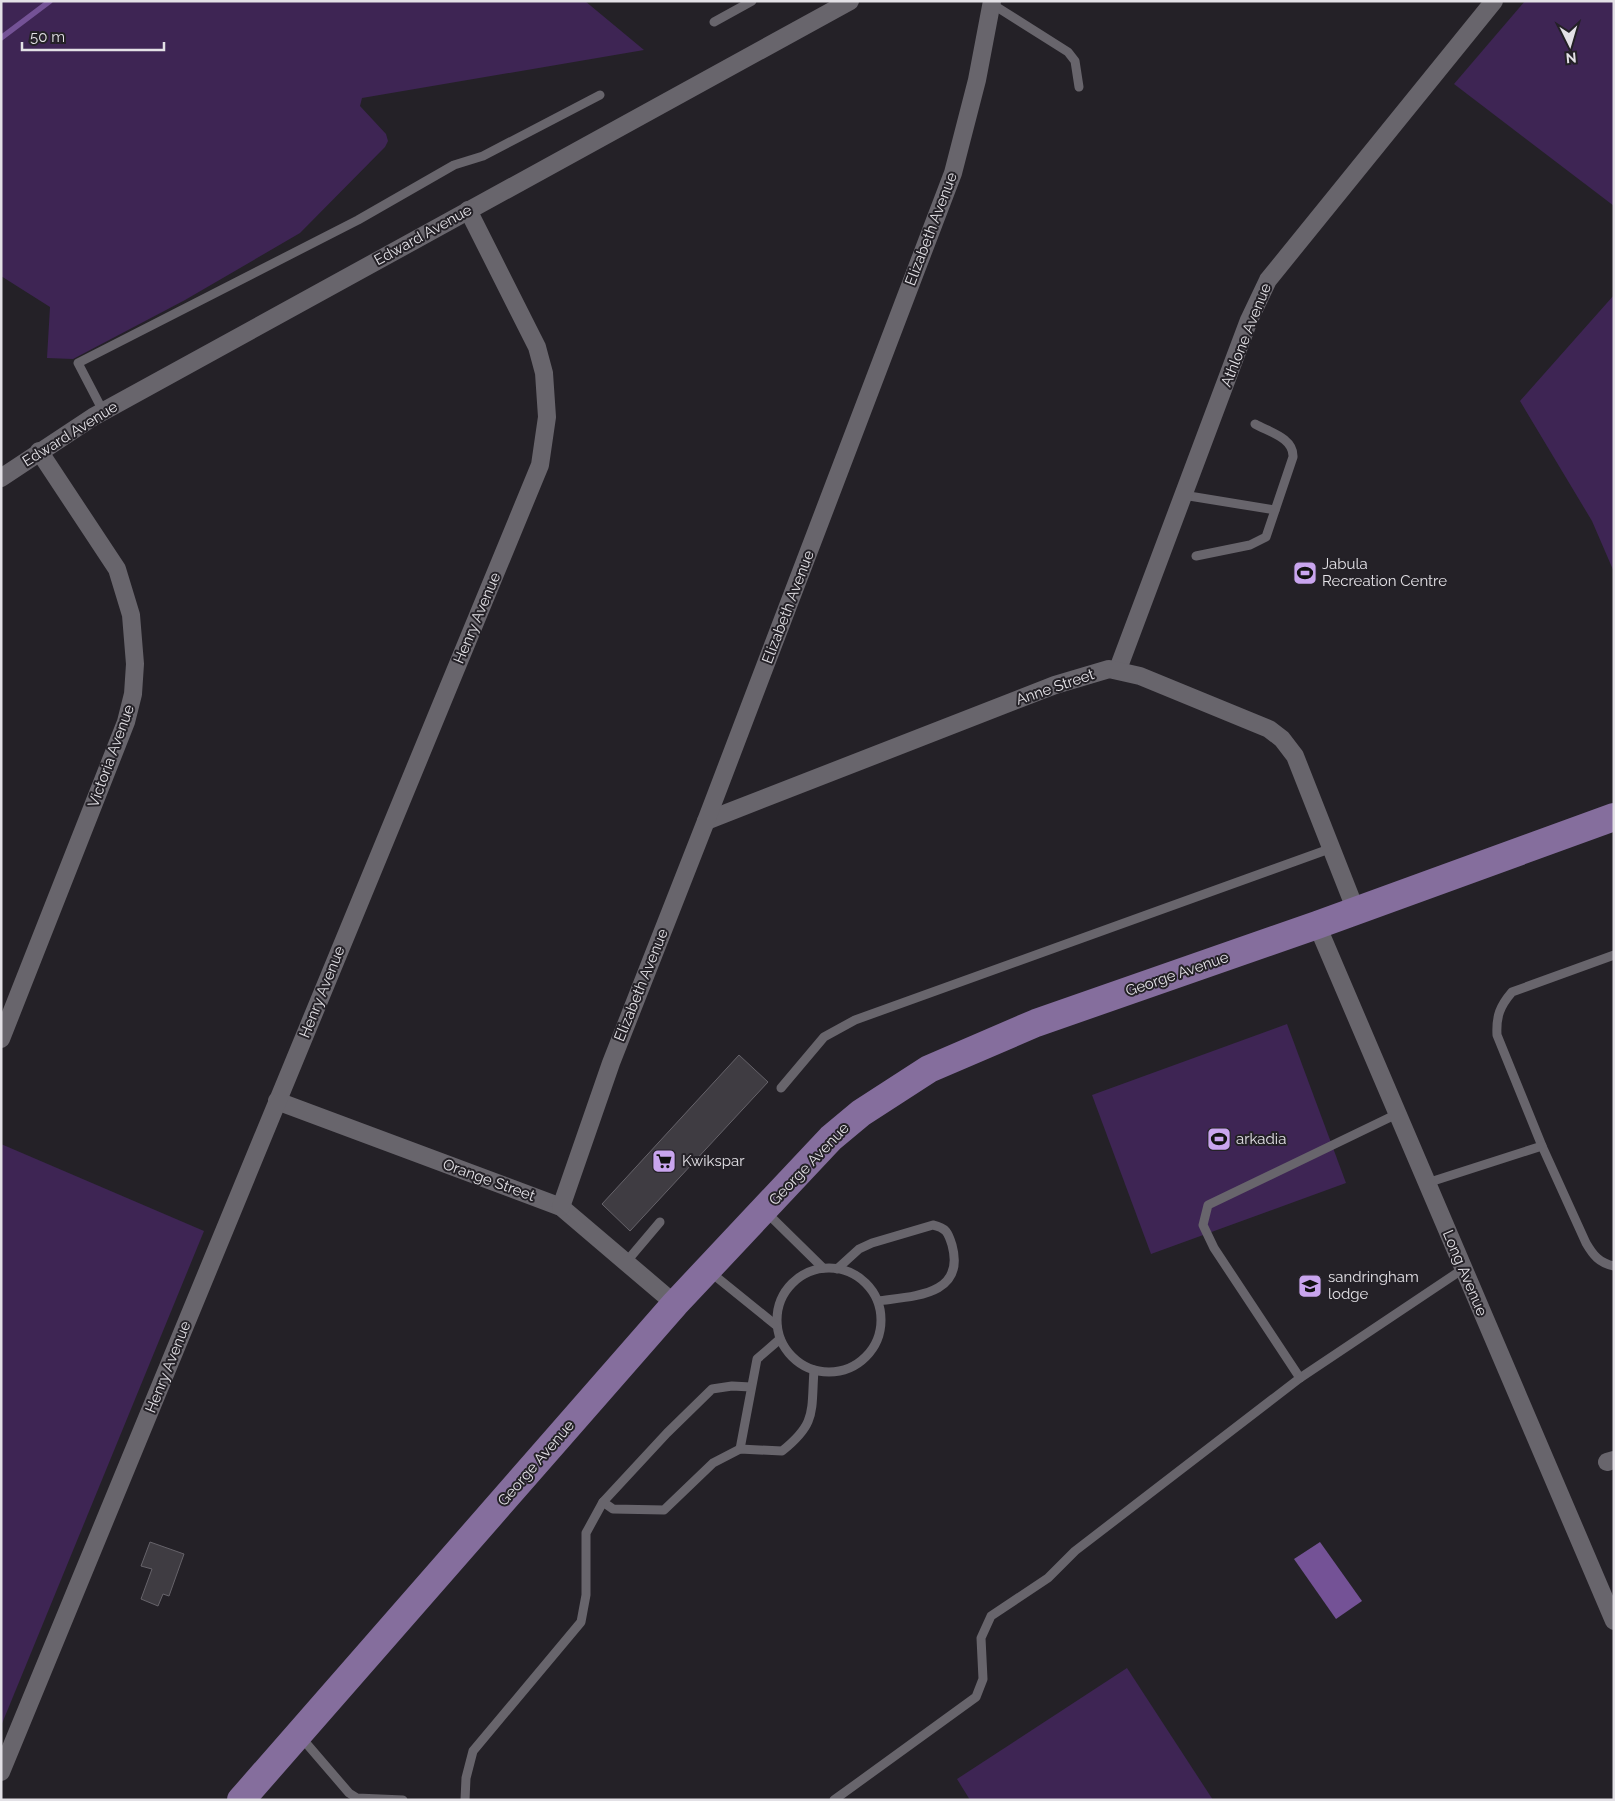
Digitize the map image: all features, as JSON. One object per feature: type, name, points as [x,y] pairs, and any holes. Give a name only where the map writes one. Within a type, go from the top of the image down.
[{"type":"main road","name":"George Avenue","points":[[240,1800],[675,1304],[831,1138],[861,1113],[929,1069],[1036,1023],[1317,925],[1614,817]]},
{"type":"street","name":"Edward Avenue","points":[[1,478],[39,451],[103,411],[850,1]]},
{"type":"street","name":"Athlone Avenue","points":[[1118,669],[1249,320],[1268,280],[1494,1]]},
{"type":"street","name":"Elizabeth Avenue","points":[[562,1207],[611,1063],[706,821],[953,173],[973,97],[992,2]]},
{"type":"street","name":"Henry Avenue","points":[[1,1772],[540,465],[547,417],[544,373],[537,348],[468,210]]},
{"type":"street","name":"Victoria Avenue","points":[[1,1039],[126,722],[134,684],[135,664],[131,615],[117,569],[39,451]]},
{"type":"street","name":"Anne Street","points":[[706,821],[1055,685],[1090,673],[1118,669],[1250,720],[1276,733],[1295,756],[1356,911]]},
{"type":"street","name":"Long Avenue","points":[[1317,925],[1399,1113],[1427,1184],[1614,1621]]},
{"type":"street","name":"Orange Street","points":[[277,1101],[562,1207],[675,1304]]},
{"type":"lane","points":[[714,22],[752,1]]},
{"type":"lane","points":[[992,2],[1068,52],[1075,62],[1079,87]]},
{"type":"lane","points":[[103,411],[78,364],[358,220],[454,165],[483,156],[600,95]]},
{"type":"lane","points":[[1196,556],[1258,542],[1266,537],[1294,449],[1289,442],[1255,424]]},
{"type":"lane","points":[[1183,495],[1275,510]]},
{"type":"lane","points":[[780,1088],[824,1037],[855,1020],[1332,848]]},
{"type":"lane","points":[[1614,955],[1512,992],[1500,1006],[1496,1021],[1497,1035],[1542,1146],[1586,1243],[1595,1257],[1606,1264],[1614,1266]]},
{"type":"lane","points":[[1300,1378],[1214,1248],[1203,1225],[1208,1205],[1399,1113]]},
{"type":"lane","points":[[1427,1184],[1542,1146]]},
{"type":"lane","points":[[764,1210],[823,1268]]},
{"type":"lane","points":[[627,1261],[660,1222]]},
{"type":"lane","points":[[837,1269],[859,1249],[872,1243],[933,1225],[943,1227],[948,1232],[954,1255],[954,1267],[949,1279],[935,1291],[878,1301]]},
{"type":"lane","points":[[823,1268],[837,1269],[862,1280],[871,1289],[878,1301],[880,1328],[870,1353],[848,1369],[834,1372],[814,1370],[796,1361],[786,1351],[780,1339],[777,1326],[777,1312],[781,1299],[788,1287],[798,1278],[823,1268]]},
{"type":"lane","points":[[834,1800],[976,1697],[983,1679],[981,1638],[991,1616],[1048,1578],[1075,1551],[1300,1378],[1464,1269]]},
{"type":"lane","points":[[708,1270],[777,1326]]},
{"type":"lane","points":[[740,1449],[756,1358],[780,1339]]},
{"type":"lane","points":[[603,1502],[613,1509],[664,1510],[713,1463],[740,1449],[782,1450],[798,1438],[811,1418],[814,1370]]},
{"type":"lane","points":[[465,1800],[466,1778],[474,1750],[581,1622],[586,1595],[586,1533],[603,1502],[666,1433],[712,1388],[751,1387]]},
{"type":"lane","points":[[299,1734],[349,1793],[357,1799],[403,1800]]},
{"type":"shaded area","points":[[1,1],[585,1],[644,50],[362,98],[360,106],[386,134],[388,141],[385,147],[300,233],[185,300],[73,359],[47,358],[50,307],[1,276]]},
{"type":"shaded area","points":[[1525,1],[1614,1],[1614,206],[1454,84]]},
{"type":"shaded area","points":[[1614,295],[1614,572],[1592,521],[1520,401]]},
{"type":"shaded area","name":"arkadia","points":[[1287,1024],[1346,1183],[1151,1254],[1092,1095]]},
{"type":"shaded area","points":[[1,1144],[204,1231],[1,1726]]},
{"type":"shaded area","points":[[1320,1542],[1362,1601],[1336,1619],[1294,1559]]},
{"type":"shaded area","points":[[1127,1668],[1213,1800],[970,1800],[957,1779]]},
{"type":"building","points":[[739,1055],[768,1082],[630,1231],[602,1204]]},
{"type":"building","points":[[150,1542],[184,1554],[169,1596],[163,1594],[158,1606],[141,1599],[152,1569],[141,1566]]},
{"type":"waterway","points":[[1,38],[50,1]]},
{"type":"place","name":"Jabula Recreation Centre","points":[[1305,573]]},
{"type":"place","name":"arkadia","points":[[1219,1139]]},
{"type":"place","name":"Kwikspar","points":[[664,1161]]},
{"type":"place","name":"sandringham lodge","points":[[1310,1286]]}]
